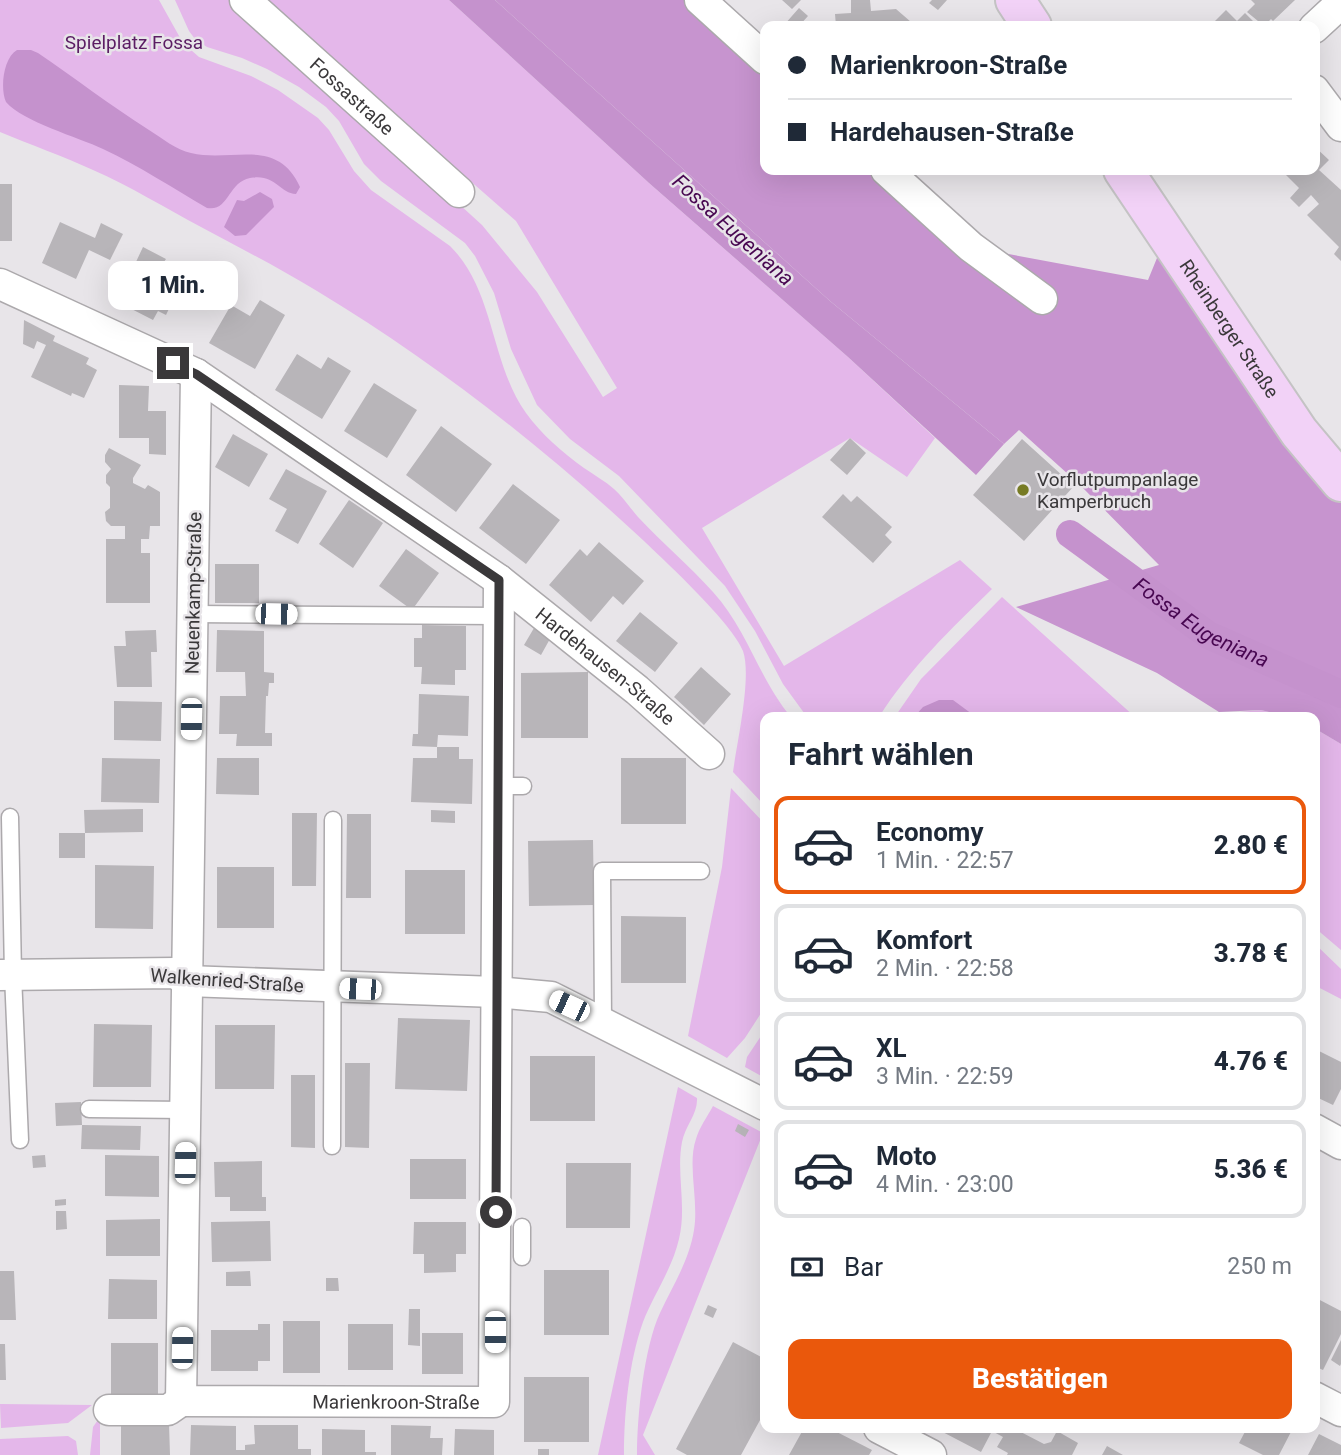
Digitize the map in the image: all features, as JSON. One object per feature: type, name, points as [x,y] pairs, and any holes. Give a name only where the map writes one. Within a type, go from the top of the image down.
[{"type":"main road","points":[[1015,0],[1029,21]]},
{"type":"main road","name":"Rheinberger Straße","points":[[1126,175],[1298,432],[1341,482]]},
{"type":"street","name":"Fossastraße","points":[[245,0],[459,192]]},
{"type":"street","points":[[700,0],[760,54]]},
{"type":"street","points":[[1320,22],[1341,3]]},
{"type":"street","points":[[1320,98],[1341,126]]},
{"type":"street","points":[[892,175],[971,247],[1042,299]]},
{"type":"street","name":"Hardehausen-Straße","points":[[0,284],[196,374],[499,580],[637,690],[709,754]]},
{"type":"street","name":"Neuenkamp-Straße","points":[[187,981],[196,374]]},
{"type":"street","points":[[496,992],[510,786],[499,580]]},
{"type":"street","name":"Walkenried-Straße","points":[[6,975],[174,973],[187,981],[496,992],[551,998],[760,1102]]},
{"type":"street","points":[[181,1401],[187,981]]},
{"type":"street","name":"Marienkroon-Straße","points":[[109,1410],[168,1410],[181,1401],[494,1402],[496,992]]},
{"type":"street","points":[[1320,1132],[1341,1144]]},
{"type":"street","points":[[1320,1400],[1341,1411]]},
{"type":"street","points":[[888,1433],[930,1455]]},
{"type":"lane","points":[[193,614],[499,616]]},
{"type":"lane","points":[[10,817],[6,975],[20,1140]]},
{"type":"lane","points":[[332,1146],[333,820]]},
{"type":"lane","points":[[603,1022],[602,871],[701,871]]},
{"type":"lane","points":[[89,1109],[186,1110]]},
{"type":"lane","points":[[522,1227],[522,1257]]},
{"type":"green space","name":"Spielplatz Fossa","points":[[0,0],[159,0],[183,43],[199,57],[251,76],[278,90],[318,118],[329,130],[354,171],[371,190],[450,246],[465,264],[484,305],[514,393],[538,428],[560,450],[617,492],[647,527],[725,606],[770,687],[787,712],[760,712],[760,801],[733,772],[746,677],[743,651],[737,639],[698,594],[606,506],[487,407],[361,318],[288,274],[120,183],[0,132]]},
{"type":"green space","points":[[175,0],[235,0],[482,225],[537,292],[603,397],[617,388],[516,221],[264,0],[449,0],[935,438],[907,477],[850,438],[702,528],[784,666],[960,560],[992,589],[946,634],[882,712],[803,712],[783,684],[755,631],[725,586],[619,476],[570,439],[537,405],[511,349],[494,293],[475,256],[465,243],[381,181],[364,164],[339,121],[326,107],[299,87],[267,69],[207,47],[189,31]]},
{"type":"green space","points":[[1002,597],[1129,712],[898,712],[921,679]]},
{"type":"green space","points":[[1320,732],[1341,744],[1341,950],[1320,932]]},
{"type":"green space","points":[[731,788],[760,819],[760,1015],[745,1038],[727,1058],[688,1036],[722,867]]},
{"type":"green space","points":[[1320,949],[1341,969],[1341,999],[1320,988]]},
{"type":"green space","points":[[760,1038],[760,1075],[745,1067],[747,1057]]},
{"type":"green space","points":[[678,1087],[697,1098],[696,1109],[684,1136],[680,1154],[682,1214],[679,1239],[638,1337],[628,1388],[624,1455],[598,1455]]},
{"type":"green space","points":[[713,1106],[760,1131],[760,1141],[643,1435],[655,1455],[637,1455],[640,1402],[654,1327],[692,1241],[695,1219],[693,1160],[699,1131]]},
{"type":"green space","points":[[0,1404],[92,1405],[68,1423],[1,1428]]},
{"type":"green space","points":[[100,1417],[100,1455],[90,1455],[93,1427]]},
{"type":"green space","points":[[68,1436],[76,1441],[78,1455],[0,1455],[0,1439]]},
{"type":"shaded area","points":[[495,0],[700,0],[760,54],[760,175],[892,175],[971,247],[1148,280],[1166,236],[1341,482],[1341,744],[1320,732],[1320,712],[1219,712],[1157,673],[1016,607],[1159,565],[1079,484],[1019,430],[1004,444],[830,301]]},
{"type":"water","name":"Fossa Eugeniana","points":[[449,0],[495,0],[830,301],[1004,444],[976,475]]},
{"type":"water","points":[[17,50],[38,53],[180,149],[207,155],[266,156],[290,171],[300,187],[296,194],[290,193],[265,178],[250,178],[237,185],[220,206],[207,208],[116,156],[14,109],[6,102],[3,82],[9,60]]},
{"type":"water","points":[[260,192],[272,199],[274,207],[246,235],[235,236],[224,227],[237,200],[244,201]]},
{"type":"water","points":[[939,700],[953,700],[969,712],[918,712]]},
{"type":"building","points":[[782,0],[801,0],[792,9]]},
{"type":"building","points":[[851,0],[870,0],[871,11],[896,9],[910,21],[836,21],[835,14],[851,13]]},
{"type":"building","points":[[932,0],[947,0],[938,10],[929,3]]},
{"type":"building","points":[[1251,0],[1295,0],[1273,21],[1258,21],[1247,12],[1255,4]]},
{"type":"building","points":[[799,8],[808,16],[804,21],[788,21]]},
{"type":"building","points":[[1226,10],[1237,21],[1215,21]]},
{"type":"building","points":[[1245,13],[1253,21],[1237,21]]},
{"type":"building","points":[[1320,152],[1329,160],[1320,169]]},
{"type":"building","points":[[1320,171],[1341,190],[1341,261],[1334,254],[1339,247],[1307,215],[1319,204],[1311,195],[1299,207],[1290,198],[1299,188],[1286,175],[1320,175]]},
{"type":"building","points":[[0,184],[12,184],[12,241],[0,241]]},
{"type":"building","points":[[60,222],[95,238],[101,223],[123,234],[110,260],[89,250],[76,279],[42,263]]},
{"type":"building","points":[[143,247],[186,273],[187,270],[197,270],[196,306],[188,306],[174,298],[166,315],[158,311],[153,320],[110,298],[117,283],[125,287]]},
{"type":"building","points":[[260,300],[285,315],[255,369],[209,343],[231,305],[250,316]]},
{"type":"building","points":[[24,320],[55,336],[53,341],[89,358],[86,364],[97,370],[84,398],[72,393],[71,396],[31,377],[46,345],[37,341],[34,349],[23,344]]},
{"type":"building","points":[[297,354],[321,369],[328,357],[351,371],[322,419],[275,390]]},
{"type":"building","points":[[374,383],[417,410],[387,458],[344,431]]},
{"type":"building","points":[[119,385],[149,386],[148,411],[166,411],[166,455],[149,454],[149,438],[119,438]]},
{"type":"building","points":[[441,426],[492,464],[456,512],[406,475]]},
{"type":"building","points":[[233,434],[268,454],[249,487],[215,467]]},
{"type":"building","points":[[850,438],[866,453],[847,475],[830,460]]},
{"type":"building","name":"Vorflutpumpanlage Kamperbruch","points":[[1022,439],[1074,486],[1024,541],[973,495]]},
{"type":"building","points":[[109,448],[141,465],[133,483],[145,489],[148,485],[160,492],[160,526],[150,526],[149,539],[141,539],[141,553],[150,553],[150,603],[106,603],[106,539],[125,539],[125,526],[111,526],[106,521],[105,512],[110,508],[110,487],[106,483],[106,475],[111,469],[105,462],[105,455]]},
{"type":"building","points":[[286,469],[327,491],[298,544],[275,531],[287,509],[269,499]]},
{"type":"building","points":[[513,484],[560,520],[526,564],[479,528]]},
{"type":"building","points":[[843,494],[851,502],[857,496],[892,527],[885,535],[892,542],[873,563],[822,517]]},
{"type":"building","points":[[349,500],[383,523],[353,568],[319,544]]},
{"type":"building","points":[[599,542],[644,581],[623,605],[613,596],[591,622],[549,585],[580,549],[587,556]]},
{"type":"building","points":[[406,549],[439,573],[412,610],[379,586]]},
{"type":"building","points":[[215,564],[259,564],[259,603],[215,603]]},
{"type":"building","points":[[640,612],[678,643],[655,672],[616,641]]},
{"type":"building","points":[[422,625],[466,626],[466,670],[455,670],[455,685],[421,684],[422,667],[414,667],[414,638],[422,638]]},
{"type":"building","points":[[534,628],[551,637],[541,655],[524,645]]},
{"type":"building","points":[[156,630],[157,652],[151,652],[152,687],[117,687],[114,646],[126,646],[125,631]]},
{"type":"building","points":[[217,630],[264,631],[264,672],[274,673],[274,683],[269,683],[266,696],[265,733],[272,733],[272,746],[236,746],[237,734],[219,734],[220,696],[246,696],[245,672],[216,672]]},
{"type":"building","points":[[701,667],[731,694],[704,725],[674,697]]},
{"type":"building","points":[[588,672],[588,738],[521,738],[521,673]]},
{"type":"building","points":[[419,694],[469,696],[468,736],[438,735],[437,747],[412,746],[413,734],[418,734]]},
{"type":"building","points":[[114,701],[162,702],[161,741],[114,740]]},
{"type":"building","points":[[437,747],[459,747],[459,759],[473,759],[472,804],[411,802],[413,758],[437,758]]},
{"type":"building","points":[[102,758],[160,759],[159,803],[101,802]]},
{"type":"building","points":[[217,758],[259,758],[259,795],[216,794]]},
{"type":"building","points":[[621,758],[686,758],[686,824],[621,824]]},
{"type":"building","points":[[143,809],[143,832],[85,833],[84,810]]},
{"type":"building","points":[[431,810],[455,811],[455,823],[431,822]]},
{"type":"building","points":[[292,813],[317,813],[316,886],[292,886]]},
{"type":"building","points":[[347,814],[371,814],[371,898],[346,898]]},
{"type":"building","points":[[59,833],[85,833],[85,858],[59,858]]},
{"type":"building","points":[[593,840],[594,905],[529,906],[528,841]]},
{"type":"building","points":[[95,865],[154,866],[153,929],[95,928]]},
{"type":"building","points":[[217,867],[274,867],[274,928],[217,928]]},
{"type":"building","points":[[405,870],[465,870],[465,934],[405,934]]},
{"type":"building","points":[[621,916],[686,917],[686,983],[621,983]]},
{"type":"building","points":[[398,1018],[470,1020],[467,1091],[395,1089]]},
{"type":"building","points":[[94,1024],[152,1025],[151,1087],[93,1087]]},
{"type":"building","points":[[215,1025],[275,1025],[274,1089],[215,1089]]},
{"type":"building","points":[[1320,1052],[1341,1062],[1341,1089],[1333,1105],[1320,1099]]},
{"type":"building","points":[[530,1056],[595,1056],[595,1121],[530,1121]]},
{"type":"building","points":[[345,1063],[370,1063],[369,1148],[345,1147]]},
{"type":"building","points":[[291,1075],[315,1075],[315,1148],[291,1147]]},
{"type":"building","points":[[81,1102],[82,1125],[56,1126],[55,1103]]},
{"type":"building","points":[[738,1124],[749,1130],[745,1137],[735,1131]]},
{"type":"building","points":[[82,1125],[141,1126],[140,1150],[81,1149]]},
{"type":"building","points":[[45,1155],[46,1167],[33,1168],[32,1156]]},
{"type":"building","points":[[105,1155],[159,1156],[159,1197],[105,1196]]},
{"type":"building","points":[[410,1159],[466,1159],[466,1199],[410,1199]]},
{"type":"building","points":[[262,1161],[262,1197],[266,1197],[266,1211],[230,1211],[230,1197],[215,1197],[214,1162]]},
{"type":"building","points":[[566,1163],[631,1163],[630,1228],[566,1228]]},
{"type":"building","points":[[66,1199],[66,1205],[55,1206],[55,1200]]},
{"type":"building","points":[[56,1211],[66,1211],[67,1229],[56,1230]]},
{"type":"building","points":[[160,1219],[160,1256],[106,1256],[106,1220]]},
{"type":"building","points":[[270,1221],[271,1261],[212,1262],[211,1222]]},
{"type":"building","points":[[414,1222],[466,1222],[466,1254],[456,1254],[456,1272],[424,1273],[424,1254],[413,1254]]},
{"type":"building","points":[[544,1270],[609,1270],[609,1335],[544,1335]]},
{"type":"building","points":[[0,1271],[14,1271],[16,1320],[0,1320]]},
{"type":"building","points":[[250,1271],[251,1286],[226,1286],[226,1272]]},
{"type":"building","points":[[326,1278],[338,1278],[339,1291],[326,1291]]},
{"type":"building","points":[[109,1279],[157,1280],[157,1319],[108,1319]]},
{"type":"building","points":[[1320,1300],[1341,1311],[1341,1334],[1323,1370],[1320,1369]]},
{"type":"building","points":[[708,1305],[717,1309],[713,1318],[704,1314]]},
{"type":"building","points":[[409,1309],[420,1309],[420,1346],[408,1345]]},
{"type":"building","points":[[283,1321],[320,1321],[320,1373],[283,1373]]},
{"type":"building","points":[[258,1324],[270,1324],[270,1361],[258,1361],[258,1371],[211,1371],[211,1330],[258,1330]]},
{"type":"building","points":[[348,1324],[393,1324],[393,1370],[348,1370]]},
{"type":"building","points":[[422,1333],[463,1333],[463,1374],[422,1374]]},
{"type":"building","points":[[1341,1340],[1341,1364],[1340,1366],[1331,1360]]},
{"type":"building","points":[[733,1342],[760,1356],[760,1420],[741,1455],[687,1455],[676,1449]]},
{"type":"building","points":[[111,1343],[158,1343],[158,1394],[111,1394]]},
{"type":"building","points":[[0,1344],[5,1344],[6,1380],[0,1380]]},
{"type":"building","points":[[524,1377],[589,1377],[589,1442],[524,1442]]},
{"type":"building","points":[[169,1423],[170,1455],[121,1455],[121,1424]]},
{"type":"building","points":[[191,1425],[236,1426],[236,1450],[245,1450],[245,1445],[255,1444],[254,1425],[298,1425],[298,1449],[311,1449],[311,1455],[190,1455]]},
{"type":"building","points":[[391,1425],[431,1426],[430,1438],[443,1438],[442,1455],[391,1455]]},
{"type":"building","points":[[322,1429],[365,1430],[365,1452],[376,1452],[376,1455],[322,1455]]},
{"type":"building","points":[[455,1429],[494,1430],[494,1455],[454,1455]]},
{"type":"building","points":[[801,1433],[839,1433],[872,1450],[869,1455],[789,1455]]},
{"type":"building","points":[[945,1433],[991,1433],[981,1452]]},
{"type":"building","points":[[996,1433],[1023,1433],[1044,1444],[1051,1442],[1056,1433],[1060,1433],[1078,1443],[1072,1455],[1007,1455],[1008,1453],[997,1447],[1003,1437]]},
{"type":"building","points":[[1244,1433],[1290,1433],[1279,1455],[1263,1455],[1239,1443]]},
{"type":"building","points":[[1319,1434],[1341,1445],[1341,1455],[1308,1455]]},
{"type":"building","points":[[1107,1446],[1123,1455],[1102,1455]]},
{"type":"building","points":[[538,1449],[549,1449],[549,1455],[538,1455]]},
{"type":"waterway","name":"Fossa Eugeniana","points":[[1070,534],[1208,635],[1341,694]]},
{"type":"place","name":"Vorflutpumpanlage Kamperbruch","points":[[1023,490]]},
{"type":"route","points":[[173,363],[196,374],[499,580],[496,1212]]}]
